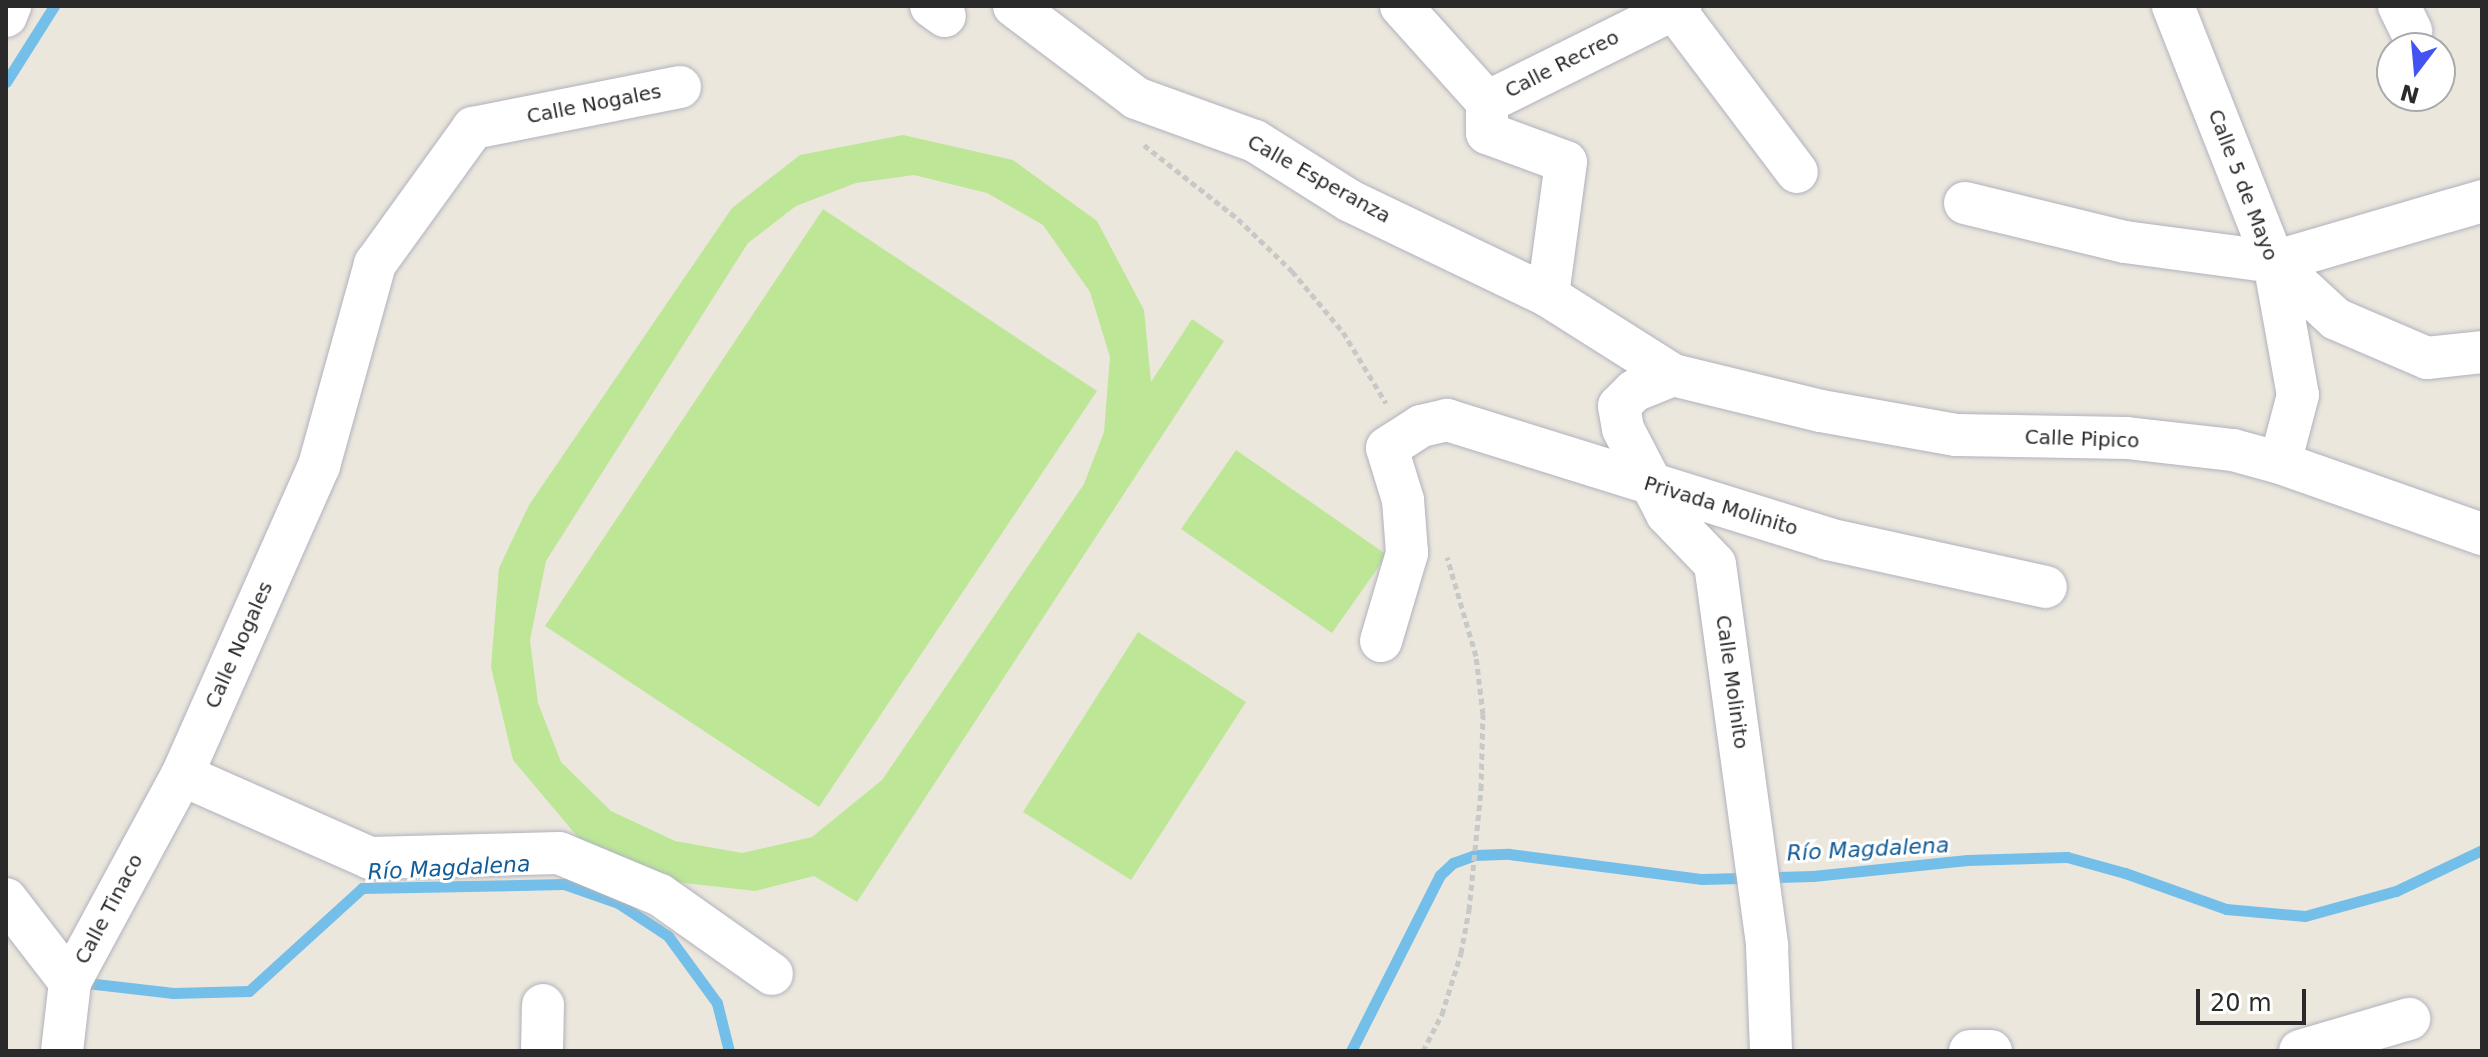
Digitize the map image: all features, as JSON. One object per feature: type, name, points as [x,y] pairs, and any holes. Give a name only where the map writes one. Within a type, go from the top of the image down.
[{"type":"street","points":[[6,16],[10,6]]},
{"type":"street","name":"Calle Esperanza","points":[[1014,6],[1136,98],[1255,141],[1350,201],[1548,296],[1673,375]]},
{"type":"street","points":[[1401,6],[1487,102],[1487,133],[1566,162],[1548,296]]},
{"type":"street","name":"Calle 5 de Mayo","points":[[2173,6],[2274,262],[2298,395],[2280,463]]},
{"type":"street","points":[[1677,7],[1797,172]]},
{"type":"street","name":"Calle Recreo","points":[[1487,102],[1677,7]]},
{"type":"street","name":"Calle Nogales","points":[[182,775],[319,466],[375,264],[473,128],[680,87]]},
{"type":"street","points":[[1965,203],[2125,242],[2274,262],[2482,201]]},
{"type":"street","points":[[2274,262],[2336,319],[2375,336],[2427,358],[2482,352]]},
{"type":"street","name":"Calle Pipico","points":[[1673,375],[1821,411],[1956,435],[2127,438],[2233,450],[2280,463],[2482,534]]},
{"type":"street","name":"Calle Molinito","points":[[1673,375],[1634,391],[1619,406],[1623,429],[1667,514],[1715,564],[1752,817],[1767,946],[1771,1051]]},
{"type":"street","name":"Privada Molinito","points":[[1397,424],[1421,426],[1447,420],[1828,539],[2046,587]]},
{"type":"street","points":[[1381,641],[1407,553],[1403,500],[1387,448],[1397,424]]},
{"type":"street","points":[[182,775],[370,858],[559,853],[660,895],[772,974]]},
{"type":"street","name":"Calle Tinaco","points":[[62,1051],[70,982],[182,775]]},
{"type":"street","points":[[6,899],[70,982]]},
{"type":"street","points":[[542,1051],[543,1005]]},
{"type":"street","points":[[2300,1051],[2409,1019]]},
{"type":"street","points":[[1970,1051],[1991,1051]]},
{"type":"path","points":[[1141,143],[1238,219],[1292,271],[1343,332],[1397,424]]},
{"type":"path","points":[[1423,1051],[1442,1014],[1461,953],[1469,910],[1483,714],[1476,656],[1446,553]]},
{"type":"green space","points":[[903,135],[1013,160],[1097,221],[1144,310],[1151,382],[1192,319],[1224,341],[857,902],[814,876],[755,891],[667,881],[582,842],[513,760],[491,667],[499,568],[529,505],[732,208],[800,155]],"holes":[[[914,175],[987,193],[1043,225],[1090,292],[1110,357],[1104,432],[1084,484],[882,780],[812,837],[742,853],[675,841],[611,811],[561,762],[538,703],[530,640],[546,561],[748,243],[796,206],[856,183]]]},
{"type":"green space","points":[[823,209],[1097,391],[819,807],[545,626]]},
{"type":"green space","points":[[1236,450],[1387,555],[1332,633],[1181,529]]},
{"type":"green space","points":[[1138,632],[1246,702],[1131,880],[1023,812]]},
{"type":"waterway","points":[[6,82],[54,6]]},
{"type":"waterway","name":"Río Magdalena","points":[[1351,1051],[1440,875],[1453,863],[1475,855],[1509,854],[1702,879],[1813,876],[1967,860],[2067,857],[2125,873],[2226,909],[2305,916],[2396,891],[2482,850]]},
{"type":"waterway","name":"Río Magdalena","points":[[78,982],[173,993],[249,991],[362,888],[564,884],[618,903],[668,936],[717,1003],[729,1051]]}]
